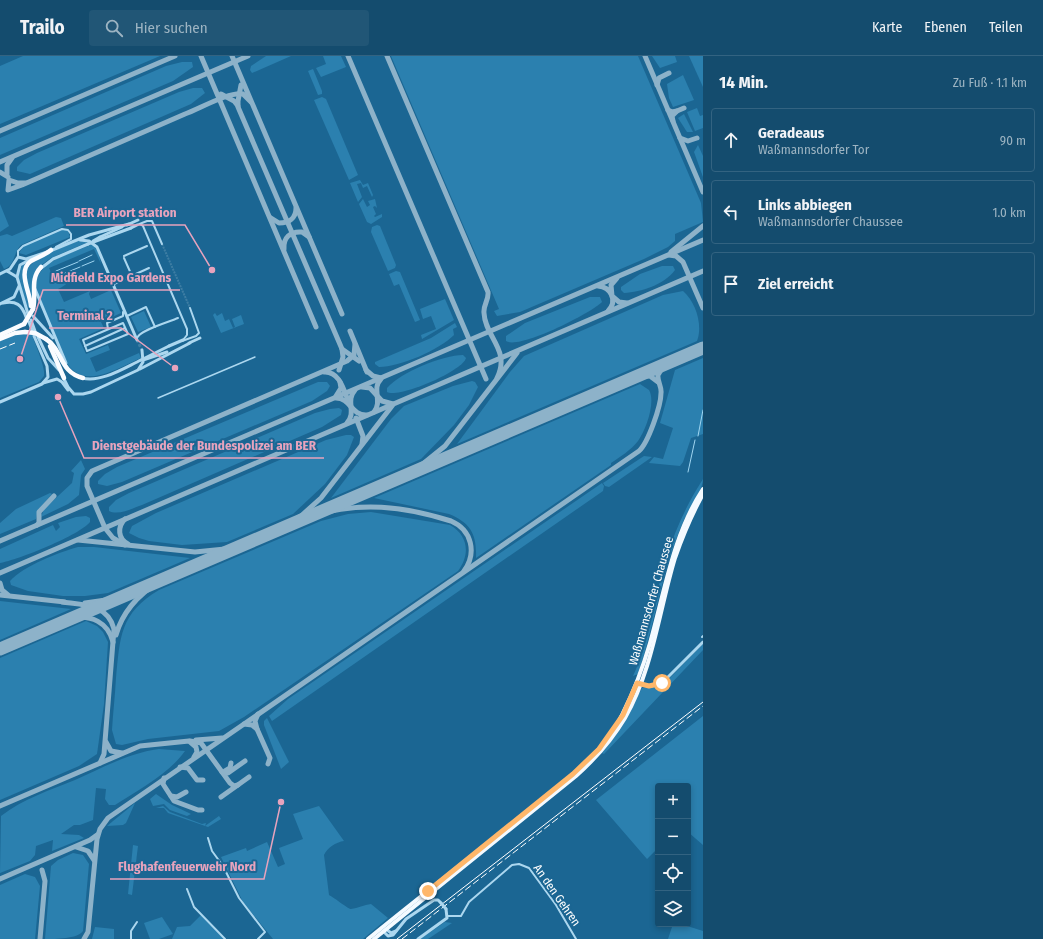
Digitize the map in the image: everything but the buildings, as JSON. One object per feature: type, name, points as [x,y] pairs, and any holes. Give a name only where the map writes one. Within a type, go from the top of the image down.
[{"type":"highway","points":[[29,316],[25,270],[32,260],[54,249]]},
{"type":"highway","points":[[29,316],[33,281],[41,267]]},
{"type":"highway","points":[[0,335],[29,316]]},
{"type":"highway","points":[[0,340],[15,334],[25,332],[35,333],[52,344],[67,370],[76,376],[83,378]]},
{"type":"highway","points":[[46,339],[64,378]]},
{"type":"main road","name":"Waßmannsdorfer Chaussee","points":[[639,682],[673,554],[684,523],[703,489]]},
{"type":"main road","name":"Waßmannsdorfer Chaussee","points":[[368,939],[383,929],[590,763],[604,748],[619,728],[639,682],[654,640],[675,560],[686,527],[703,494]]},
{"type":"main road","name":"Waßmannsdorfer Chaussee","points":[[374,939],[383,929]]},
{"type":"street","points":[[138,220],[81,248],[53,259],[41,267],[36,278],[35,289],[69,368],[83,378],[100,377],[141,360],[177,342],[195,336],[199,333],[190,308]]},
{"type":"street","points":[[88,244],[139,225],[148,220],[152,221],[162,244]]},
{"type":"street","points":[[34,331],[17,276],[18,269],[23,262],[89,235],[129,224]]},
{"type":"street","points":[[139,225],[143,226],[187,329],[187,335],[182,341]]},
{"type":"street","points":[[0,274],[7,271],[18,256],[18,251],[23,246],[62,229],[68,230],[71,234],[71,239],[54,249]]},
{"type":"street","points":[[18,256],[26,259],[81,240],[94,243],[114,284],[137,340]]},
{"type":"street","points":[[132,276],[124,257],[147,246]]},
{"type":"street","points":[[114,284],[150,268]]},
{"type":"street","points":[[7,271],[17,276]]},
{"type":"street","points":[[2,303],[15,295],[20,288]]},
{"type":"street","points":[[2,303],[10,302],[18,304],[29,316],[51,334],[59,346]]},
{"type":"street","points":[[110,329],[107,323],[124,316],[123,307]]},
{"type":"street","points":[[127,316],[146,307],[155,328]]},
{"type":"street","points":[[110,329],[110,324],[122,318],[126,318],[130,323]]},
{"type":"street","points":[[138,335],[178,318]]},
{"type":"street","points":[[123,323],[128,334],[87,351],[83,340],[110,329],[123,323]]},
{"type":"street","points":[[85,346],[125,328]]},
{"type":"street","points":[[133,331],[138,335]]},
{"type":"street","points":[[137,340],[138,335]]},
{"type":"street","points":[[42,384],[48,377],[48,370],[36,336],[48,358],[64,378],[68,387],[74,394]]},
{"type":"street","points":[[0,402],[42,384],[57,380],[62,382],[68,391],[74,394],[91,392],[200,338]]},
{"type":"street","points":[[141,360],[159,356],[190,343]]},
{"type":"street","points":[[136,371],[143,362],[142,350]]},
{"type":"street","points":[[158,398],[255,357]]},
{"type":"street","points":[[639,682],[657,685],[664,682],[703,642]]},
{"type":"street","points":[[208,838],[212,851],[223,866],[239,898],[265,932],[258,939]]},
{"type":"street","name":"An den Gehren","points":[[448,916],[461,916],[472,899],[512,865],[519,864],[529,868],[547,893],[576,939]]},
{"type":"street","points":[[187,889],[194,907],[225,939]]},
{"type":"street","points":[[383,929],[391,933],[398,930],[406,919],[434,900],[438,900],[446,909],[448,916],[444,922],[418,939]]},
{"type":"street","points":[[131,939],[132,931],[137,922]]},
{"type":"shaded area","points":[[23,56],[160,56],[0,124],[0,66]]},
{"type":"shaded area","points":[[266,56],[291,56],[252,73],[250,70],[251,66]]},
{"type":"shaded area","points":[[323,56],[341,56],[346,67],[321,77],[316,68],[326,64]]},
{"type":"shaded area","points":[[391,56],[638,56],[701,203],[703,222],[675,234],[675,241],[668,247],[644,259],[520,312],[497,316],[494,311],[499,309]]},
{"type":"shaded area","points":[[652,56],[675,56],[677,62],[660,68]]},
{"type":"shaded area","points":[[689,56],[703,56],[703,87]]},
{"type":"shaded area","points":[[182,62],[192,62],[193,67],[173,81],[0,155],[0,138],[166,66]]},
{"type":"shaded area","points":[[313,69],[322,94],[318,95],[308,71]]},
{"type":"shaded area","points":[[683,75],[694,100],[673,107],[669,98],[667,84]]},
{"type":"shaded area","points":[[193,88],[202,88],[205,93],[191,104],[30,174],[17,171],[17,167],[24,160],[37,153],[179,92]]},
{"type":"shaded area","points":[[322,97],[326,99],[358,175],[349,180],[314,100]]},
{"type":"shaded area","points":[[697,108],[700,116],[703,115],[703,128],[695,131],[687,112]]},
{"type":"shaded area","points":[[684,114],[693,132],[687,132],[678,118]]},
{"type":"shaded area","points":[[698,145],[703,156],[703,177],[694,152]]},
{"type":"shaded area","points":[[360,180],[363,185],[368,183],[373,195],[372,197],[367,186],[363,188],[361,183],[357,184],[362,197],[358,202],[350,183]]},
{"type":"shaded area","points":[[363,199],[367,207],[370,205],[368,201],[375,199],[377,208],[375,206],[373,207],[376,214],[374,216],[375,217],[382,214],[382,217],[371,224],[367,222],[359,204]]},
{"type":"shaded area","points":[[0,204],[9,226],[0,232]]},
{"type":"shaded area","points":[[56,217],[61,218],[64,226],[21,245],[10,265],[4,269],[0,261],[0,236],[7,234],[12,236]]},
{"type":"shaded area","points":[[377,225],[380,226],[396,265],[395,268],[388,271],[371,232],[372,227]]},
{"type":"shaded area","points":[[63,229],[68,231],[70,237],[26,255],[19,253],[24,246]]},
{"type":"shaded area","points":[[78,241],[88,242],[51,258],[37,270],[33,304],[25,277],[31,264],[46,254]]},
{"type":"shaded area","points":[[93,244],[98,251],[101,264],[94,249],[49,268],[56,283],[80,273],[80,275],[58,289],[64,302],[90,291],[89,294],[91,299],[111,290],[121,313],[101,322],[104,328],[79,339],[86,354],[108,345],[110,350],[90,358],[96,372],[139,353],[141,358],[113,371],[94,376],[84,376],[76,372],[68,365],[37,294],[36,283],[39,274],[45,267],[64,256]]},
{"type":"shaded area","points":[[25,262],[29,309],[21,291],[19,278],[19,272]]},
{"type":"shaded area","points":[[662,266],[673,266],[675,270],[659,284],[631,292],[624,293],[621,290],[621,287],[640,274]]},
{"type":"shaded area","points":[[396,271],[400,272],[420,320],[415,322],[399,284],[394,286],[389,274]]},
{"type":"shaded area","points":[[683,291],[692,301],[699,321],[699,335],[697,341],[457,444],[510,372],[524,356],[663,295]]},
{"type":"shaded area","points":[[590,297],[600,297],[602,302],[570,322],[539,336],[513,342],[506,341],[506,336],[525,323]]},
{"type":"shaded area","points":[[445,299],[454,320],[422,339],[421,335],[436,329],[431,316],[423,319],[420,309]]},
{"type":"shaded area","points":[[144,311],[151,327],[138,332],[131,317]]},
{"type":"shaded area","points":[[215,313],[217,316],[222,313],[225,321],[229,319],[233,328],[235,327],[232,319],[241,315],[244,324],[221,333],[213,315]]},
{"type":"shaded area","points":[[455,323],[457,327],[453,329],[454,335],[429,352],[408,361],[388,366],[379,367],[375,364],[375,362],[431,338]]},
{"type":"shaded area","points":[[14,335],[32,335],[42,362],[44,376],[39,382],[0,398],[0,341]]},
{"type":"shaded area","points":[[463,355],[466,358],[462,363],[454,370],[443,376],[416,388],[393,393],[387,392],[387,388],[393,382],[412,371],[434,361]]},
{"type":"shaded area","points":[[703,358],[703,434],[691,438],[683,462],[680,466],[649,463],[654,457],[663,459],[673,428],[660,423],[675,370]]},
{"type":"shaded area","points":[[472,381],[475,382],[478,387],[469,405],[454,425],[421,459],[331,498],[391,419],[404,406],[453,386]]},
{"type":"shaded area","points":[[318,382],[327,382],[330,386],[327,391],[312,401],[122,482],[107,486],[98,484],[98,481],[105,474],[117,467]]},
{"type":"shaded area","points":[[640,384],[649,390],[651,395],[651,409],[647,423],[638,441],[611,463],[611,465],[476,558],[474,536],[463,521],[449,514],[374,498]]},
{"type":"shaded area","points":[[339,408],[342,410],[341,415],[322,427],[130,510],[117,513],[109,511],[109,507],[116,500],[129,493],[315,413]]},
{"type":"shaded area","points":[[351,435],[354,437],[347,455],[325,484],[293,514],[227,542],[182,545],[149,541],[129,533],[132,526],[156,513],[326,440]]},
{"type":"shaded area","points":[[644,456],[652,457],[609,487],[605,486],[603,483]]},
{"type":"shaded area","points":[[81,460],[85,469],[81,475],[79,495],[68,504],[41,517],[44,509],[72,483],[74,473],[71,471]]},
{"type":"shaded area","points":[[703,479],[701,488],[676,539],[664,577],[644,655],[638,674],[633,676],[644,647],[662,573],[677,528]]},
{"type":"shaded area","points":[[602,483],[604,486],[603,491],[272,721],[269,716],[288,699]]},
{"type":"shaded area","points":[[50,493],[52,494],[38,510],[36,519],[0,534],[0,523],[16,509]]},
{"type":"shaded area","points":[[371,512],[450,525],[461,535],[466,546],[466,552],[462,565],[458,571],[244,717],[219,731],[148,739],[122,745],[116,744],[112,730],[117,663],[124,627],[136,608],[159,590],[321,521],[348,514]]},
{"type":"shaded area","points":[[86,516],[90,518],[90,522],[62,540],[34,552],[0,563],[0,549],[53,525],[56,531],[60,527],[58,523],[76,517]]},
{"type":"shaded area","points":[[78,547],[94,547],[190,558],[108,593],[85,596],[63,596],[28,591],[11,585],[10,581],[16,575],[32,565]]},
{"type":"shaded area","points":[[0,601],[71,609],[0,640]]},
{"type":"shaded area","points":[[86,621],[97,626],[103,632],[108,642],[104,704],[97,754],[79,766],[0,800],[0,658]]},
{"type":"shaded area","points":[[703,644],[703,650],[604,754],[602,753],[620,730],[642,688],[656,687],[664,684]]},
{"type":"shaded area","points":[[703,716],[703,845],[691,835],[691,783],[655,783],[655,851],[647,859],[596,800]]},
{"type":"shaded area","points":[[267,718],[289,762],[281,769],[264,725],[264,721]]},
{"type":"shaded area","points":[[159,749],[185,751],[171,767],[162,774],[143,788],[115,805],[109,805],[105,799],[106,789],[96,788],[93,820],[80,825],[74,825],[61,834],[79,835],[84,838],[52,851],[53,840],[36,846],[35,855],[30,861],[0,873],[1,816],[27,800],[46,791],[137,754]]},
{"type":"shaded area","points":[[156,794],[172,805],[191,814],[187,816],[170,810],[164,804],[153,806],[150,799]]},
{"type":"shaded area","points":[[135,803],[126,823],[123,825],[107,826]]},
{"type":"shaded area","points":[[163,806],[170,812],[202,824],[206,823],[205,826],[168,813],[164,808],[156,808]]},
{"type":"shaded area","points":[[319,806],[344,841],[332,846],[324,855],[329,895],[351,909],[371,904],[388,918],[363,939],[273,939],[243,902],[221,857],[246,848],[247,851],[267,842],[278,867],[285,864],[279,848],[303,839],[293,814]]},
{"type":"shaded area","points":[[219,816],[221,819],[208,827],[205,826]]},
{"type":"shaded area","points":[[133,845],[138,846],[132,895],[128,894]]},
{"type":"shaded area","points":[[73,853],[83,855],[89,864],[83,931],[76,936],[60,939],[45,939],[51,866],[58,860]]},
{"type":"shaded area","points":[[25,874],[35,877],[40,886],[35,939],[0,939],[0,885]]},
{"type":"shaded area","points":[[201,915],[224,939],[172,939],[177,927],[190,926]]},
{"type":"shaded area","points":[[162,917],[173,934],[159,939],[150,939],[144,923]]},
{"type":"shaded area","points":[[445,922],[452,923],[428,939],[420,939]]},
{"type":"shaded area","points":[[95,927],[114,929],[114,939],[92,939]]},
{"type":"shaded area","points":[[672,927],[690,927],[703,931],[703,939],[668,939]]},
{"type":"waterway","points":[[79,261],[92,255]]},
{"type":"waterway","points":[[82,266],[94,261]]},
{"type":"waterway","points":[[56,271],[78,262]]},
{"type":"waterway","points":[[58,276],[80,267]]},
{"type":"waterway","points":[[698,436],[703,410]]},
{"type":"waterway","points":[[688,472],[695,440]]},
{"type":"taxiway","points":[[0,131],[175,56]]},
{"type":"taxiway","points":[[201,56],[316,327]]},
{"type":"taxiway","points":[[232,56],[342,314]]},
{"type":"taxiway","points":[[0,162],[248,56]]},
{"type":"taxiway","points":[[348,56],[486,379]]},
{"type":"taxiway","points":[[387,56],[488,292],[484,313],[485,322],[496,344],[501,359],[501,368],[497,378]]},
{"type":"taxiway","points":[[645,56],[703,192]]},
{"type":"taxiway","points":[[657,85],[659,78],[669,73]]},
{"type":"taxiway","points":[[241,85],[238,107],[342,349]]},
{"type":"taxiway","points":[[221,94],[234,101],[238,106]]},
{"type":"taxiway","points":[[26,183],[18,183],[9,180],[8,190],[22,185],[230,95],[243,94],[251,102]]},
{"type":"taxiway","points":[[677,111],[684,108]]},
{"type":"taxiway","points":[[668,110],[672,112],[677,111],[672,116],[673,121]]},
{"type":"taxiway","points":[[680,138],[688,141],[697,138]]},
{"type":"taxiway","points":[[7,174],[7,165],[12,158]]},
{"type":"taxiway","points":[[0,172],[8,177]]},
{"type":"taxiway","points":[[271,218],[279,223],[289,221],[295,215],[296,208]]},
{"type":"taxiway","points":[[671,252],[703,226]]},
{"type":"taxiway","points":[[284,249],[286,239],[291,234],[302,232],[309,237]]},
{"type":"taxiway","points":[[0,541],[703,240]]},
{"type":"taxiway","points":[[669,255],[676,256],[683,262],[703,308]]},
{"type":"taxiway","points":[[0,573],[703,271]]},
{"type":"taxiway","points":[[617,278],[611,285],[612,296],[619,302],[627,303]]},
{"type":"taxiway","points":[[598,286],[603,287],[612,295],[613,299],[611,307],[608,311]]},
{"type":"taxiway","points":[[350,331],[367,372]]},
{"type":"taxiway","points":[[125,545],[113,538],[105,528],[87,486],[87,478],[92,471],[347,361],[354,355],[355,344]]},
{"type":"taxiway","points":[[699,350],[703,347]]},
{"type":"taxiway","points":[[339,370],[343,357],[342,349],[359,361]]},
{"type":"taxiway","points":[[402,477],[424,463],[445,446],[517,353]]},
{"type":"taxiway","points":[[84,939],[88,932],[97,839],[100,829],[108,818],[639,451],[643,447],[650,433],[656,415],[661,391],[658,375],[664,365]]},
{"type":"taxiway","points":[[366,370],[373,376],[381,378]]},
{"type":"taxiway","points":[[324,372],[338,378],[349,403]]},
{"type":"taxiway","points":[[638,376],[650,376],[658,382]]},
{"type":"taxiway","points":[[374,412],[377,404],[377,387],[381,379]]},
{"type":"taxiway","points":[[336,396],[341,388],[340,382]]},
{"type":"taxiway","points":[[362,387],[370,388],[382,401],[393,404]]},
{"type":"taxiway","points":[[347,423],[351,415],[351,398],[355,390]]},
{"type":"taxiway","points":[[336,398],[345,401],[358,413],[367,415]]},
{"type":"taxiway","points":[[275,531],[301,516],[321,498],[392,406]]},
{"type":"taxiway","points":[[356,418],[363,436],[362,444]]},
{"type":"taxiway","points":[[37,525],[39,523],[39,512],[54,496]]},
{"type":"taxiway","points":[[311,516],[347,508],[381,507],[416,512],[451,521],[464,530],[470,543],[470,557],[464,571]]},
{"type":"taxiway","points":[[125,519],[122,522],[120,533],[122,539],[128,544]]},
{"type":"taxiway","points":[[78,540],[195,552],[225,549],[250,542]]},
{"type":"taxiway","points":[[116,635],[127,610],[145,591],[160,581]]},
{"type":"taxiway","points":[[0,583],[2,590],[8,595]]},
{"type":"taxiway","points":[[85,603],[113,599],[134,592]]},
{"type":"taxiway","points":[[0,595],[65,602]]},
{"type":"taxiway","points":[[62,602],[87,605],[101,610],[111,621],[114,629],[104,754],[100,763]]},
{"type":"taxiway","points":[[86,605],[89,608],[87,612]]},
{"type":"taxiway","points":[[73,618],[80,617],[98,621],[107,629],[113,642]]},
{"type":"taxiway","points":[[244,724],[252,725],[257,729],[255,721],[258,714]]},
{"type":"taxiway","points":[[257,729],[270,758],[268,764]]},
{"type":"taxiway","points":[[196,740],[222,738]]},
{"type":"taxiway","points":[[0,806],[140,746],[189,741],[196,747],[197,752],[194,757]]},
{"type":"taxiway","points":[[190,741],[201,743],[230,783],[234,786],[238,785]]},
{"type":"taxiway","points":[[106,742],[111,751],[122,753]]},
{"type":"taxiway","points":[[222,772],[228,773],[245,761]]},
{"type":"taxiway","points":[[225,771],[230,768],[231,763]]},
{"type":"taxiway","points":[[180,767],[188,768],[197,780],[203,780]]},
{"type":"taxiway","points":[[221,797],[249,777]]},
{"type":"taxiway","points":[[164,778],[163,784],[174,801],[198,810],[202,810]]},
{"type":"taxiway","points":[[171,796],[177,797],[186,792]]},
{"type":"taxiway","points":[[0,879],[90,840],[97,835]]},
{"type":"taxiway","points":[[76,847],[88,851],[94,860]]},
{"type":"taxiway","points":[[40,939],[45,881],[42,870]]},
{"type":"runway","points":[[0,649],[703,348]]},
{"type":"tunnel","points":[[162,244],[190,308]]},
{"type":"tunnel","points":[[137,340],[142,350]]},
{"type":"tram line","points":[[397,939],[703,702]]},
{"type":"railway","points":[[0,349],[15,343]]},
{"type":"railway","points":[[402,939],[703,706]]},
{"type":"place","name":"BER Airport station","points":[[212,270]]},
{"type":"place","name":"Midfield Expo Gardens","points":[[20,359]]},
{"type":"place","name":"Terminal 2","points":[[175,368]]},
{"type":"place","name":"Dienstgebäude der Bundespolizei am BER","points":[[58,397]]},
{"type":"place","name":"Flughafenfeuerwehr Nord","points":[[281,802]]},
{"type":"route","points":[[428,891],[573,774],[599,749],[623,715],[637,683],[649,686],[662,683]]}]
